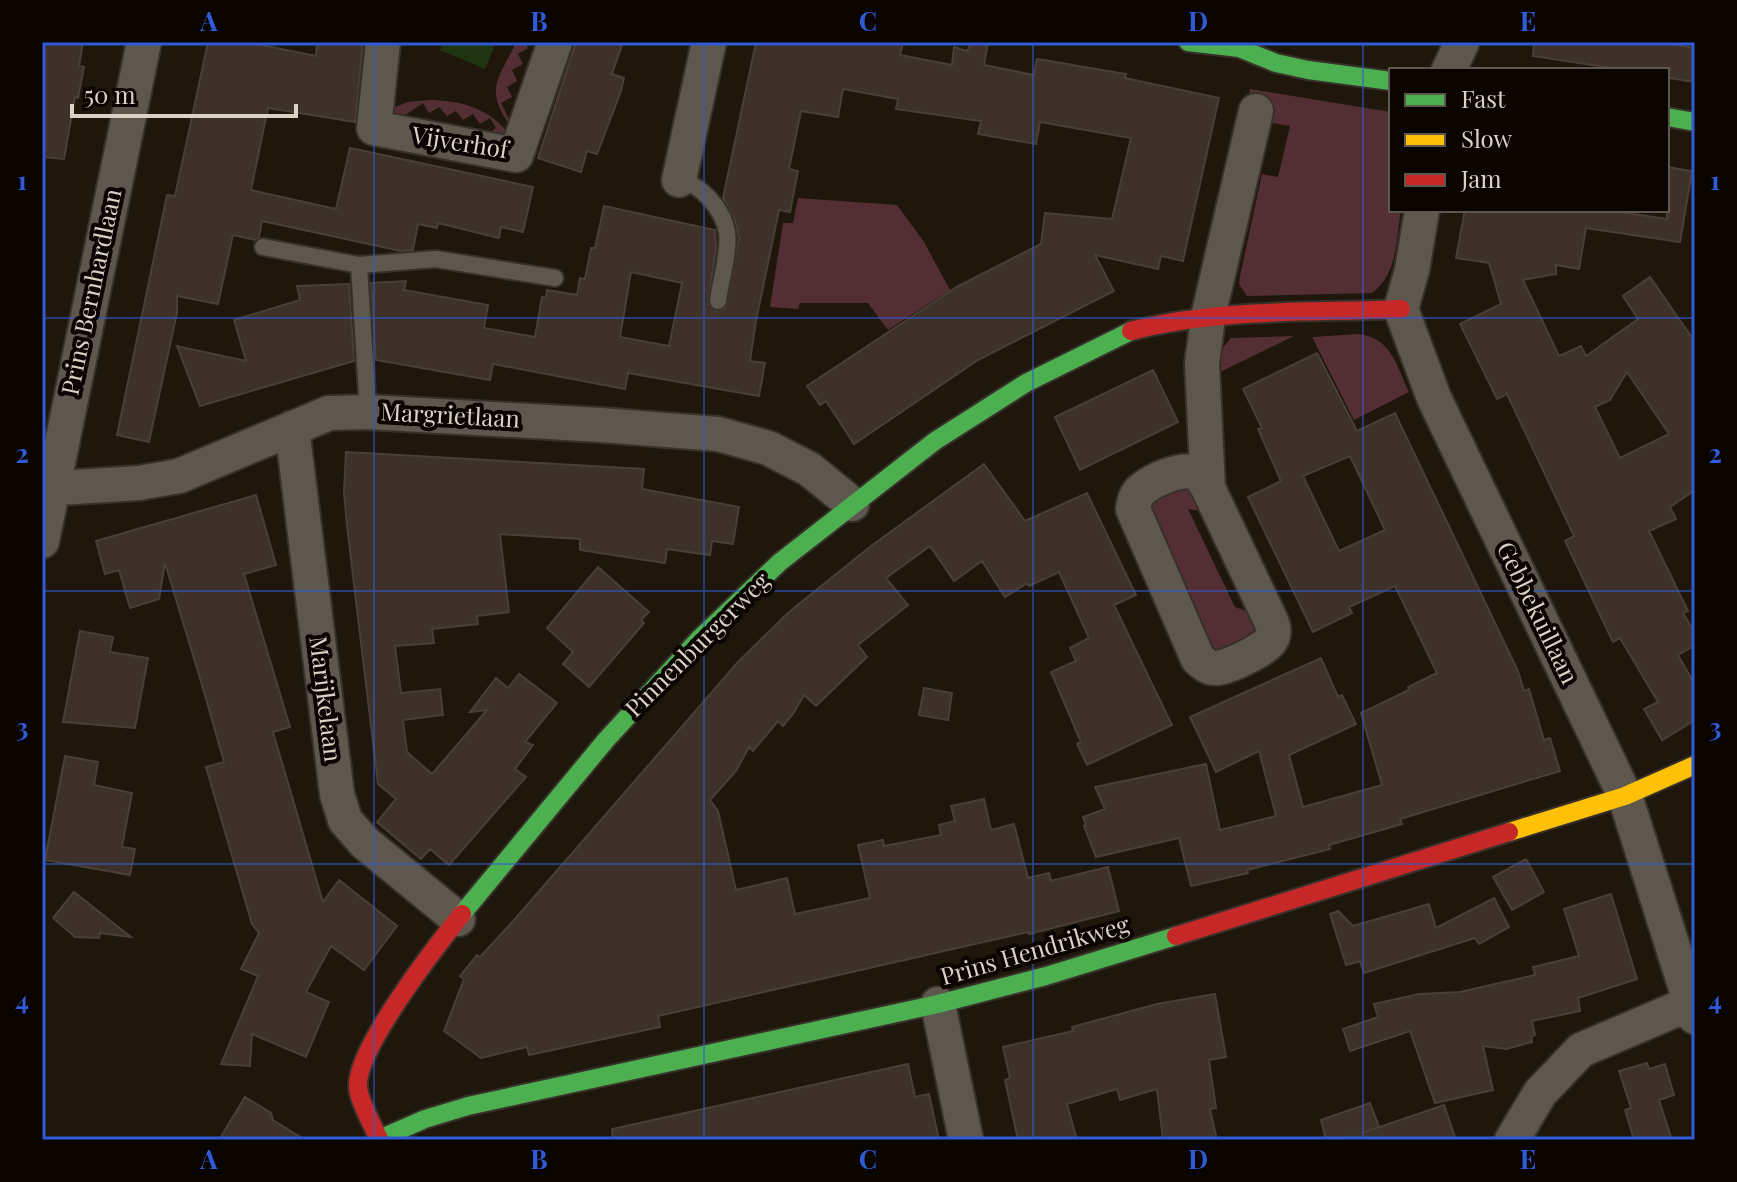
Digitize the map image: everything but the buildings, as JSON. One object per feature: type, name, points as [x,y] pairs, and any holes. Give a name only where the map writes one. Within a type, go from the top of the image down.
[{"type":"street","name":"Prins Bernhardlaan","points":[[42,541],[47,489],[144,42]]},
{"type":"street","name":"Vijverhof","points":[[383,42],[374,128],[516,155],[555,42]]},
{"type":"street","points":[[679,180],[709,42]]},
{"type":"street","points":[[1188,42],[1239,48],[1276,63],[1389,81]]},
{"type":"street","points":[[1239,48],[1261,42]]},
{"type":"street","points":[[1450,68],[1462,42]]},
{"type":"street","points":[[1208,488],[1203,478],[1196,474],[1178,472],[1140,492],[1134,499],[1133,509],[1198,659],[1215,668],[1263,648],[1270,643],[1274,629],[1208,488],[1202,364],[1208,317],[1256,111]]},
{"type":"street","points":[[1669,117],[1695,122]]},
{"type":"street","points":[[1401,309],[1412,270],[1422,212]]},
{"type":"street","name":"Pinnenburgerweg","points":[[378,1139],[358,1088],[361,1070],[383,1021],[458,919],[606,740],[699,639],[780,562],[935,441],[1026,383],[1121,334],[1166,322],[1208,317],[1401,309]]},
{"type":"street","name":"Gebbekuillaan","points":[[1401,309],[1434,398],[1625,796],[1693,1010]]},
{"type":"street","name":"Margrietlaan","points":[[47,489],[139,483],[179,476],[329,413],[368,412],[718,434],[768,448],[809,469],[852,504]]},
{"type":"street","name":"Marijkelaan","points":[[292,428],[337,794],[345,820],[364,842],[458,919]]},
{"type":"street","name":"Prins Hendrikweg","points":[[378,1139],[425,1119],[468,1106],[938,1004],[1046,976],[1625,796],[1695,765]]},
{"type":"street","points":[[938,1004],[966,1140]]},
{"type":"street","points":[[1512,1140],[1540,1093],[1581,1050],[1693,1010]]},
{"type":"lane","points":[[679,180],[689,182],[711,201],[728,234],[718,301]]},
{"type":"lane","points":[[263,247],[359,265],[436,259],[555,278]]},
{"type":"lane","points":[[359,265],[368,412]]},
{"type":"shaded area","points":[[444,42],[496,42],[485,69],[440,50]]},
{"type":"shaded area","points":[[516,42],[525,42],[528,48],[518,54],[523,64],[512,70],[517,81],[507,87],[512,97],[501,103],[512,124],[510,126],[497,101],[496,92],[500,74]]},
{"type":"shaded area","points":[[1250,89],[1389,112],[1389,212],[1401,212],[1391,266],[1381,285],[1372,293],[1247,296],[1239,284],[1262,174],[1278,177],[1290,126],[1267,122],[1247,104]]},
{"type":"shaded area","points":[[429,100],[473,107],[492,117],[508,133],[503,137],[489,133],[496,128],[490,118],[480,124],[473,114],[463,120],[456,111],[447,116],[439,107],[429,113],[423,103],[404,116],[396,115],[392,108],[408,102]]},
{"type":"shaded area","points":[[798,198],[897,205],[924,242],[950,290],[888,330],[868,303],[800,303],[798,309],[770,307],[783,223],[793,223]]},
{"type":"shaded area","points":[[1358,334],[1386,347],[1409,392],[1354,420],[1312,337]]},
{"type":"shaded area","points":[[1294,336],[1218,373],[1216,356],[1231,338]]},
{"type":"shaded area","points":[[1184,483],[1210,512],[1188,509],[1235,607],[1260,616],[1262,633],[1213,653],[1145,505]]},
{"type":"traffic: fast","points":[[1188,42],[1239,48],[1276,63],[1308,70],[1389,81]]},
{"type":"traffic: fast","points":[[1669,117],[1695,122]]},
{"type":"traffic: fast","points":[[462,914],[606,740],[699,639],[780,562],[935,441],[1026,383],[1131,331]]},
{"type":"traffic: fast","points":[[377,1140],[425,1119],[468,1106],[938,1004],[1046,976],[1176,936]]},
{"type":"traffic: slow","points":[[1509,832],[1625,796],[1695,765]]},
{"type":"traffic: jam","points":[[1131,331],[1197,318],[1231,315],[1401,309]]},
{"type":"traffic: jam","points":[[1176,936],[1509,832]]},
{"type":"traffic: jam","points":[[379,1139],[359,1093],[361,1070],[383,1024],[462,914]]}]
